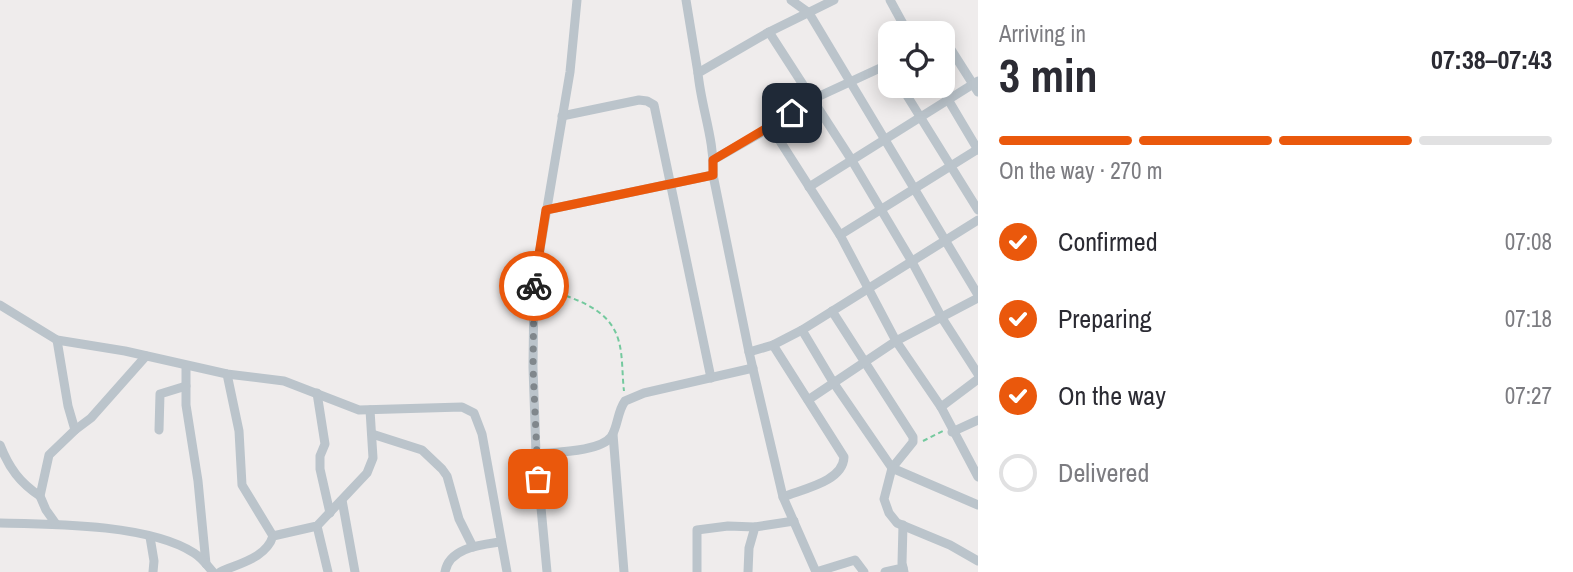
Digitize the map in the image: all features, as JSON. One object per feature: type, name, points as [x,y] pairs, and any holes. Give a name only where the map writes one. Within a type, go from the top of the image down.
[{"type":"street","points":[[547,572],[536,454],[534,285],[570,72],[578,0]]},
{"type":"street","points":[[686,0],[700,97],[713,160],[713,175],[749,352],[783,497],[816,572],[855,560],[864,572]]},
{"type":"street","points":[[792,0],[809,13],[913,189],[947,240],[978,297],[896,341],[808,400]]},
{"type":"street","points":[[698,73],[769,32],[834,0]]},
{"type":"street","points":[[890,0],[901,21]]},
{"type":"street","points":[[769,32],[851,159],[942,318],[978,374]]},
{"type":"street","points":[[809,187],[949,99],[976,85],[955,54]]},
{"type":"street","points":[[713,160],[813,99],[878,71]]},
{"type":"street","points":[[909,98],[978,210]]},
{"type":"street","points":[[839,234],[978,149],[949,99]]},
{"type":"street","points":[[562,116],[639,100],[651,103],[657,110],[711,378]]},
{"type":"street","points":[[771,127],[839,234],[896,341],[941,407],[978,477]]},
{"type":"street","points":[[546,210],[713,175]]},
{"type":"street","points":[[749,352],[773,345],[802,330],[978,220]]},
{"type":"street","points":[[0,306],[57,340],[227,374],[284,381],[349,406],[370,410],[452,406],[474,413],[482,434],[507,572]]},
{"type":"street","points":[[832,311],[914,437],[892,468],[884,499],[889,513],[897,523],[950,545],[978,561]]},
{"type":"street","points":[[802,330],[833,383],[892,468],[978,505]]},
{"type":"street","points":[[57,340],[68,406],[75,430]]},
{"type":"street","points":[[773,345],[840,450],[844,463],[839,472],[828,479],[783,497]]},
{"type":"street","points":[[40,496],[49,454],[92,418],[146,356]]},
{"type":"street","points":[[186,366],[188,424],[198,481],[206,564]]},
{"type":"street","points":[[536,454],[596,446],[608,441],[625,401],[644,393],[753,368]]},
{"type":"street","points":[[219,572],[264,552],[273,536],[242,485],[239,431],[227,374]]},
{"type":"street","points":[[941,407],[978,379]]},
{"type":"street","points":[[159,430],[160,394],[186,386]]},
{"type":"street","points":[[317,393],[325,444],[320,456],[320,468],[330,513]]},
{"type":"street","points":[[273,536],[317,526],[370,467],[370,410]]},
{"type":"street","points":[[951,430],[978,421]]},
{"type":"street","points":[[372,434],[422,450],[442,469],[447,476],[459,519],[473,547]]},
{"type":"street","points":[[613,434],[624,572]]},
{"type":"street","points":[[0,445],[22,485],[40,496],[57,524]]},
{"type":"street","points":[[342,500],[355,572]]},
{"type":"street","points":[[697,572],[697,530],[728,526],[755,527],[794,521]]},
{"type":"street","points":[[0,523],[94,526],[150,537],[192,551],[213,572]]},
{"type":"street","points":[[884,572],[904,570],[904,525]]},
{"type":"street","points":[[317,526],[328,572]]},
{"type":"street","points":[[748,572],[751,539],[755,527]]},
{"type":"street","points":[[150,537],[153,572]]},
{"type":"street","points":[[444,572],[451,558],[473,547],[500,542]]},
{"type":"path","points":[[534,285],[594,307],[607,318],[619,341],[625,401]]},
{"type":"path","points":[[909,447],[951,430]]},
{"type":"way so far","points":[[534,286],[533,367],[538,479]]},
{"type":"route","points":[[534,286],[546,210],[713,175],[713,160],[792,113]]}]
